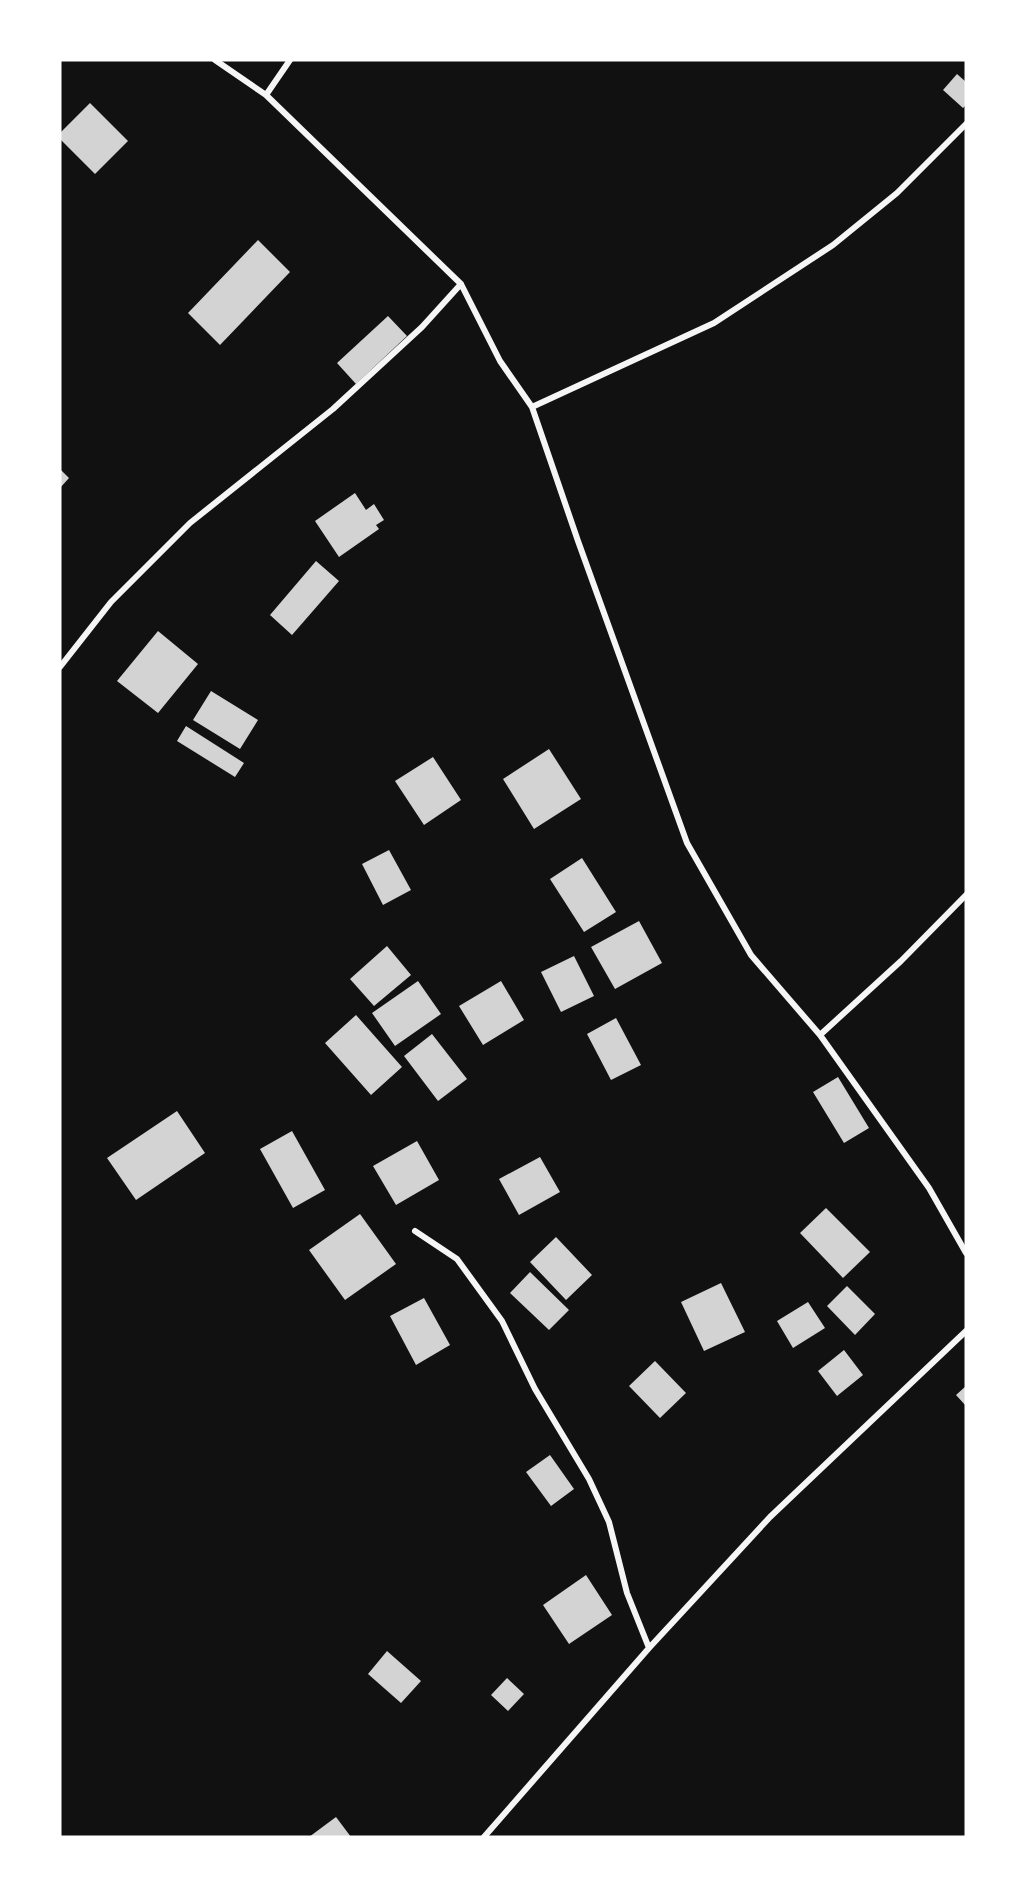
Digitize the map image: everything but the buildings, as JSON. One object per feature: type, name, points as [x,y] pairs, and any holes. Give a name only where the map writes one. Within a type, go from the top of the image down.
[{"type":"street","points":[[214,60],[266,95],[461,284],[500,361],[532,407],[687,843],[751,955],[820,1035],[929,1188],[966,1253]]},
{"type":"street","points":[[266,95],[290,60]]},
{"type":"street","points":[[532,407],[714,323],[734,310],[832,245],[897,193],[966,124]]},
{"type":"street","points":[[60,667],[111,602],[190,523],[333,408],[422,327],[461,284]]},
{"type":"street","points":[[820,1035],[901,961],[966,895]]},
{"type":"street","points":[[415,1231],[457,1259],[502,1321],[535,1389],[589,1479],[609,1522],[627,1593],[649,1648]]},
{"type":"street","points":[[484,1837],[649,1648],[770,1517],[966,1331]]}]
